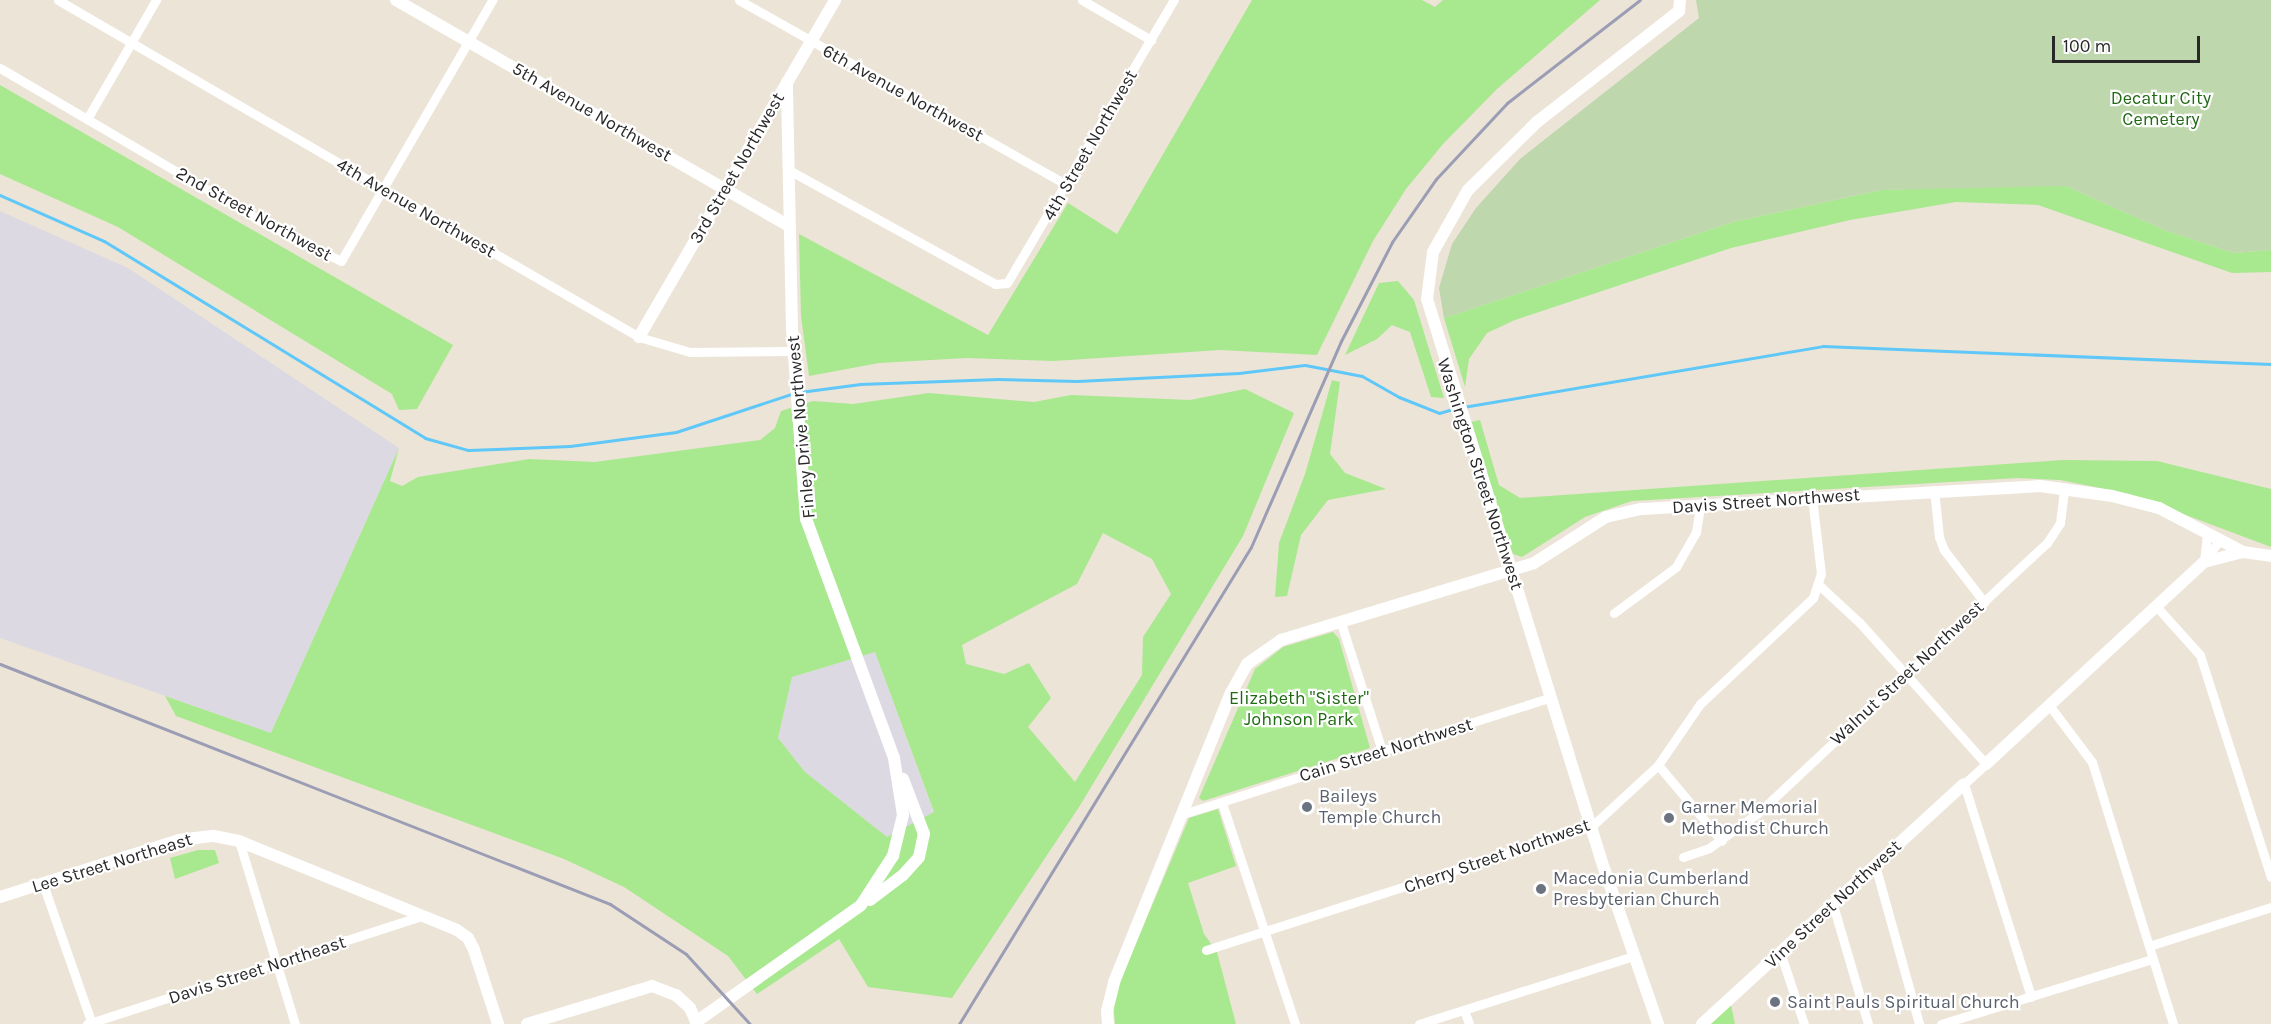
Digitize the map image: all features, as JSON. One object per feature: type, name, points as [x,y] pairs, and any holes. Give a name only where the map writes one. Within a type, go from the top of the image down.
[{"type":"street","name":"4th Avenue Northwest","points":[[58,0],[639,337],[690,352],[793,351]]},
{"type":"street","points":[[87,119],[156,0]]},
{"type":"street","name":"5th Avenue Northwest","points":[[396,0],[788,225]]},
{"type":"street","name":"2nd Street Northwest","points":[[0,68],[262,222],[334,260],[346,256],[492,0]]},
{"type":"street","name":"6th Avenue Northwest","points":[[739,0],[1067,185]]},
{"type":"street","name":"3rd Street Northwest","points":[[639,337],[835,0]]},
{"type":"street","points":[[1082,0],[1150,40]]},
{"type":"street","name":"4th Street Northwest","points":[[788,169],[1000,285],[1012,278],[1174,0]]},
{"type":"street","name":"Washington Street Northwest","points":[[1658,1024],[1634,956],[1453,390],[1427,299],[1434,252],[1453,213],[1486,170],[1537,122],[1679,6]]},
{"type":"street","name":"Finley Drive Northwest","points":[[696,1023],[903,875],[919,857],[924,834],[806,519],[793,351],[788,225],[787,82]]},
{"type":"street","name":"Davis Street Northwest","points":[[1108,1024],[1107,1011],[1114,982],[1231,693],[1247,664],[1281,640],[1511,570],[1545,557],[1606,517],[1642,509],[2016,485],[2064,488],[2159,508],[2243,552],[2271,556]]},
{"type":"street","name":"Walnut Street Northwest","points":[[1683,857],[1698,854],[1722,841],[1758,813],[1984,602],[2056,532],[2064,488]]},
{"type":"street","points":[[1934,490],[1939,537],[1944,550],[1984,602]]},
{"type":"street","points":[[1812,497],[1820,586],[1906,674],[1986,764]]},
{"type":"street","points":[[1614,613],[1676,567],[1696,532],[1700,506]]},
{"type":"street","points":[[2204,562],[2207,534]]},
{"type":"street","points":[[2031,997],[1964,784],[2204,562],[2220,539]]},
{"type":"street","points":[[2204,562],[2243,552]]},
{"type":"street","name":"Cherry Street Northwest","points":[[1206,950],[1592,826],[1658,765],[1700,704],[1797,616],[1820,586]]},
{"type":"street","points":[[2156,606],[2200,655],[2271,877]]},
{"type":"street","points":[[1341,623],[1382,751]]},
{"type":"street","name":"Cain Street Northwest","points":[[1183,814],[1551,697]]},
{"type":"street","points":[[2049,705],[2092,762],[2173,1024]]},
{"type":"street","name":"Finley Drive Northwest","points":[[861,905],[884,872],[898,843],[903,815],[894,758]]},
{"type":"street","points":[[1658,765],[1722,841]]},
{"type":"street","name":"Vine Street Northwest","points":[[1702,1024],[1964,784]]},
{"type":"street","points":[[1222,803],[1295,1024]]},
{"type":"street","name":"Lee Street Northeast","points":[[0,897],[179,840],[202,836],[239,841],[427,915],[468,938],[498,1024]]},
{"type":"street","points":[[239,841],[295,1024]]},
{"type":"street","points":[[1875,865],[1920,1024]]},
{"type":"street","points":[[43,884],[90,1024]]},
{"type":"street","points":[[1833,905],[1868,1024]]},
{"type":"street","points":[[2149,946],[2271,907]]},
{"type":"street","name":"Davis Street Northeast","points":[[90,1024],[427,915]]},
{"type":"street","points":[[1780,952],[1804,1024]]},
{"type":"street","points":[[1419,1024],[1634,956]]},
{"type":"street","points":[[1941,1024],[2152,959]]},
{"type":"street","points":[[527,1024],[640,987],[664,988],[690,1008],[696,1023]]},
{"type":"street","points":[[1464,1010],[1469,1024]]},
{"type":"shaded area","points":[[0,211],[128,268],[399,448],[271,733],[0,638]]},
{"type":"shaded area","points":[[875,652],[934,813],[887,837],[805,772],[778,738],[792,677]]},
{"type":"green space","points":[[1252,0],[1422,0],[1435,7],[1443,0],[1600,0],[1497,89],[1443,144],[1406,189],[1373,241],[1317,355],[1220,350],[1054,361],[966,358],[879,363],[809,376],[801,316],[799,234],[988,335],[1068,203],[1117,234]]},
{"type":"green space","name":"Decatur City Cemetery","points":[[1696,0],[2271,0],[2271,250],[2234,253],[2164,230],[2066,186],[1881,190],[1733,222],[1444,318],[1439,288],[1452,244],[1476,208],[1520,159],[1699,18]]},
{"type":"green space","points":[[0,85],[453,345],[417,409],[399,410],[392,394],[118,227],[0,174]]},
{"type":"green space","points":[[2066,186],[2164,230],[2234,253],[2271,250],[2271,272],[2232,273],[2038,205],[1956,202],[1850,220],[1731,248],[1515,320],[1487,333],[1469,359],[1465,387],[1444,318],[1733,222],[1881,190]]},
{"type":"green space","points":[[1398,281],[1414,300],[1444,398],[1431,397],[1410,332],[1392,325],[1377,339],[1345,355],[1379,283]]},
{"type":"green space","points":[[1332,380],[1340,382],[1330,454],[1345,473],[1386,489],[1328,500],[1301,535],[1287,596],[1275,597],[1279,543],[1305,474]]},
{"type":"green space","points":[[1245,389],[1294,413],[1243,536],[1079,807],[952,998],[868,987],[839,939],[757,994],[728,956],[624,887],[564,859],[176,716],[165,696],[271,733],[399,448],[390,481],[402,486],[418,477],[529,459],[595,462],[760,440],[775,428],[781,411],[813,401],[853,404],[929,393],[1034,402],[1071,395],[1190,400]],"holes":[[[1103,533],[1152,559],[1171,594],[1143,637],[1142,675],[1075,782],[1028,727],[1051,698],[1029,663],[1004,674],[966,664],[962,645],[1077,584]],[[875,652],[934,812],[887,837],[805,772],[778,738],[792,677]]]},
{"type":"green space","points":[[1480,420],[1499,485],[1520,498],[2063,460],[2157,461],[2271,489],[2271,547],[2130,494],[2060,480],[2017,478],[1632,501],[1585,517],[1522,557],[1513,554],[1510,547],[1471,422]]},
{"type":"green space","name":"Elizabeth \"Sister\" Johnson Park","points":[[1333,632],[1339,639],[1370,748],[1203,801],[1199,798],[1255,669],[1283,647]]},
{"type":"green space","points":[[1218,809],[1236,866],[1188,883],[1204,934],[1217,952],[1236,1024],[1115,1024],[1113,998],[1189,818]]},
{"type":"green space","points":[[198,850],[215,850],[219,863],[175,879],[170,858]]},
{"type":"green space","points":[[1731,1005],[1735,1024],[1710,1024]]},
{"type":"waterway","points":[[0,195],[104,241],[425,438],[468,450],[570,446],[676,432],[794,393]]},
{"type":"waterway","points":[[1463,407],[1823,346],[2271,364]]},
{"type":"waterway","points":[[800,392],[860,384],[998,379],[1077,381],[1239,373],[1305,365],[1362,376],[1399,397],[1439,413],[1457,408]]},
{"type":"railway","points":[[959,1024],[1251,547],[1341,341],[1392,242],[1436,179],[1507,103],[1640,0]]},
{"type":"railway","points":[[0,664],[610,904],[686,954],[750,1024]]},
{"type":"place","name":"Baileys Temple Church","points":[[1307,807]]},
{"type":"place","name":"Garner Memorial Methodist Church","points":[[1669,818]]},
{"type":"place","name":"Macedonia Cumberland Presbyterian Church","points":[[1541,889]]},
{"type":"place","name":"Saint Pauls Spiritual Church","points":[[1775,1002]]}]
